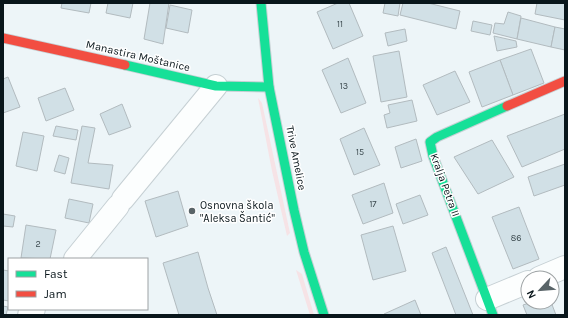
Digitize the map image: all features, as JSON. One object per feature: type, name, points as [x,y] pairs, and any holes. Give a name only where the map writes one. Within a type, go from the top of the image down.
[{"type":"street","name":"Trive Amelice","points":[[261,3],[269,87],[301,238],[324,315]]},
{"type":"street","name":"Manastira Moštanice","points":[[3,38],[216,86],[269,87]]},
{"type":"street","name":"Kralja Petra II","points":[[520,287],[490,307],[433,156],[430,142],[437,137],[565,81]]},
{"type":"street","points":[[76,258],[216,86]]},
{"type":"shaded area","points":[[258,98],[262,103],[290,233],[287,236],[272,171]]},
{"type":"shaded area","points":[[296,270],[302,274],[314,315],[310,315]]},
{"type":"building","points":[[62,3],[91,3],[89,13],[61,8]]},
{"type":"building","points":[[108,3],[133,3],[130,18],[106,13]]},
{"type":"building","points":[[150,3],[169,3],[163,44],[144,39]]},
{"type":"building","points":[[338,3],[349,3],[363,36],[333,49],[317,12]]},
{"type":"building","points":[[385,3],[400,3],[398,16],[383,13]]},
{"type":"building","points":[[403,3],[428,3],[460,11],[456,29],[400,15]]},
{"type":"building","points":[[537,3],[565,3],[565,20],[535,14]]},
{"type":"building","points":[[170,5],[192,10],[188,33],[166,28]]},
{"type":"building","points":[[508,12],[521,16],[517,39],[493,33],[495,23],[504,24]]},
{"type":"building","points":[[521,18],[555,27],[551,47],[517,39]]},
{"type":"building","points":[[473,21],[492,25],[490,35],[471,31]]},
{"type":"building","points":[[555,27],[565,29],[565,50],[551,47]]},
{"type":"building","points":[[405,29],[407,41],[388,46],[385,33]]},
{"type":"building","points":[[494,36],[516,41],[517,47],[497,51]]},
{"type":"building","points":[[531,49],[544,83],[513,95],[500,60]]},
{"type":"building","points":[[399,51],[407,97],[381,102],[373,56]]},
{"type":"building","points":[[348,58],[366,103],[341,113],[322,70]]},
{"type":"building","points":[[500,60],[513,95],[482,107],[469,72]]},
{"type":"building","points":[[455,71],[470,102],[437,115],[423,85]]},
{"type":"building","points":[[8,77],[20,107],[3,113],[3,79]]},
{"type":"building","points":[[65,88],[74,110],[46,121],[38,98]]},
{"type":"building","points":[[412,100],[417,121],[387,128],[384,115],[390,113],[388,105]]},
{"type":"building","points":[[122,104],[131,127],[109,135],[100,114]]},
{"type":"building","points":[[565,114],[565,149],[522,167],[507,136]]},
{"type":"building","points":[[56,126],[78,130],[76,140],[53,136]]},
{"type":"building","points":[[82,126],[95,128],[88,163],[113,165],[109,189],[71,183]]},
{"type":"building","points":[[364,128],[380,165],[354,175],[340,139]]},
{"type":"building","points":[[23,132],[44,136],[37,171],[16,166]]},
{"type":"building","points":[[416,139],[422,161],[401,168],[395,147]]},
{"type":"building","points":[[492,140],[514,177],[478,194],[454,157]]},
{"type":"building","points":[[59,155],[69,158],[65,174],[54,171]]},
{"type":"building","points":[[565,164],[565,185],[534,196],[528,177]]},
{"type":"building","points":[[384,183],[393,213],[363,224],[352,195]]},
{"type":"building","points":[[178,191],[188,226],[156,237],[145,201]]},
{"type":"building","points":[[420,195],[428,215],[403,224],[396,204]]},
{"type":"building","points":[[69,199],[93,204],[89,223],[65,218]]},
{"type":"building","points":[[519,207],[539,259],[513,269],[492,217]]},
{"type":"building","points":[[3,214],[15,216],[13,227],[3,226]]},
{"type":"building","points":[[26,225],[56,230],[50,258],[21,258]]},
{"type":"building","points":[[393,226],[406,271],[373,280],[361,235]]},
{"type":"building","points":[[446,247],[473,315],[456,315],[432,253]]},
{"type":"building","points":[[198,252],[217,315],[179,315],[163,263]]},
{"type":"building","points":[[3,270],[8,271],[8,301],[3,300]]},
{"type":"building","points":[[415,300],[421,315],[384,314]]},
{"type":"building","points":[[3,306],[8,307],[6,315],[3,315]]},
{"type":"building","points":[[525,310],[554,310],[556,315],[527,315]]},
{"type":"traffic: fast","points":[[261,3],[269,87],[304,252],[324,315]]},
{"type":"traffic: fast","points":[[125,65],[216,86],[269,87]]},
{"type":"traffic: fast","points":[[493,315],[433,156],[430,142],[437,137],[507,106]]},
{"type":"traffic: jam","points":[[3,38],[125,65]]},
{"type":"traffic: jam","points":[[507,106],[565,81]]},
{"type":"place","name":"Osnovna škola \"Aleksa Šantić\"","points":[[192,211]]}]
